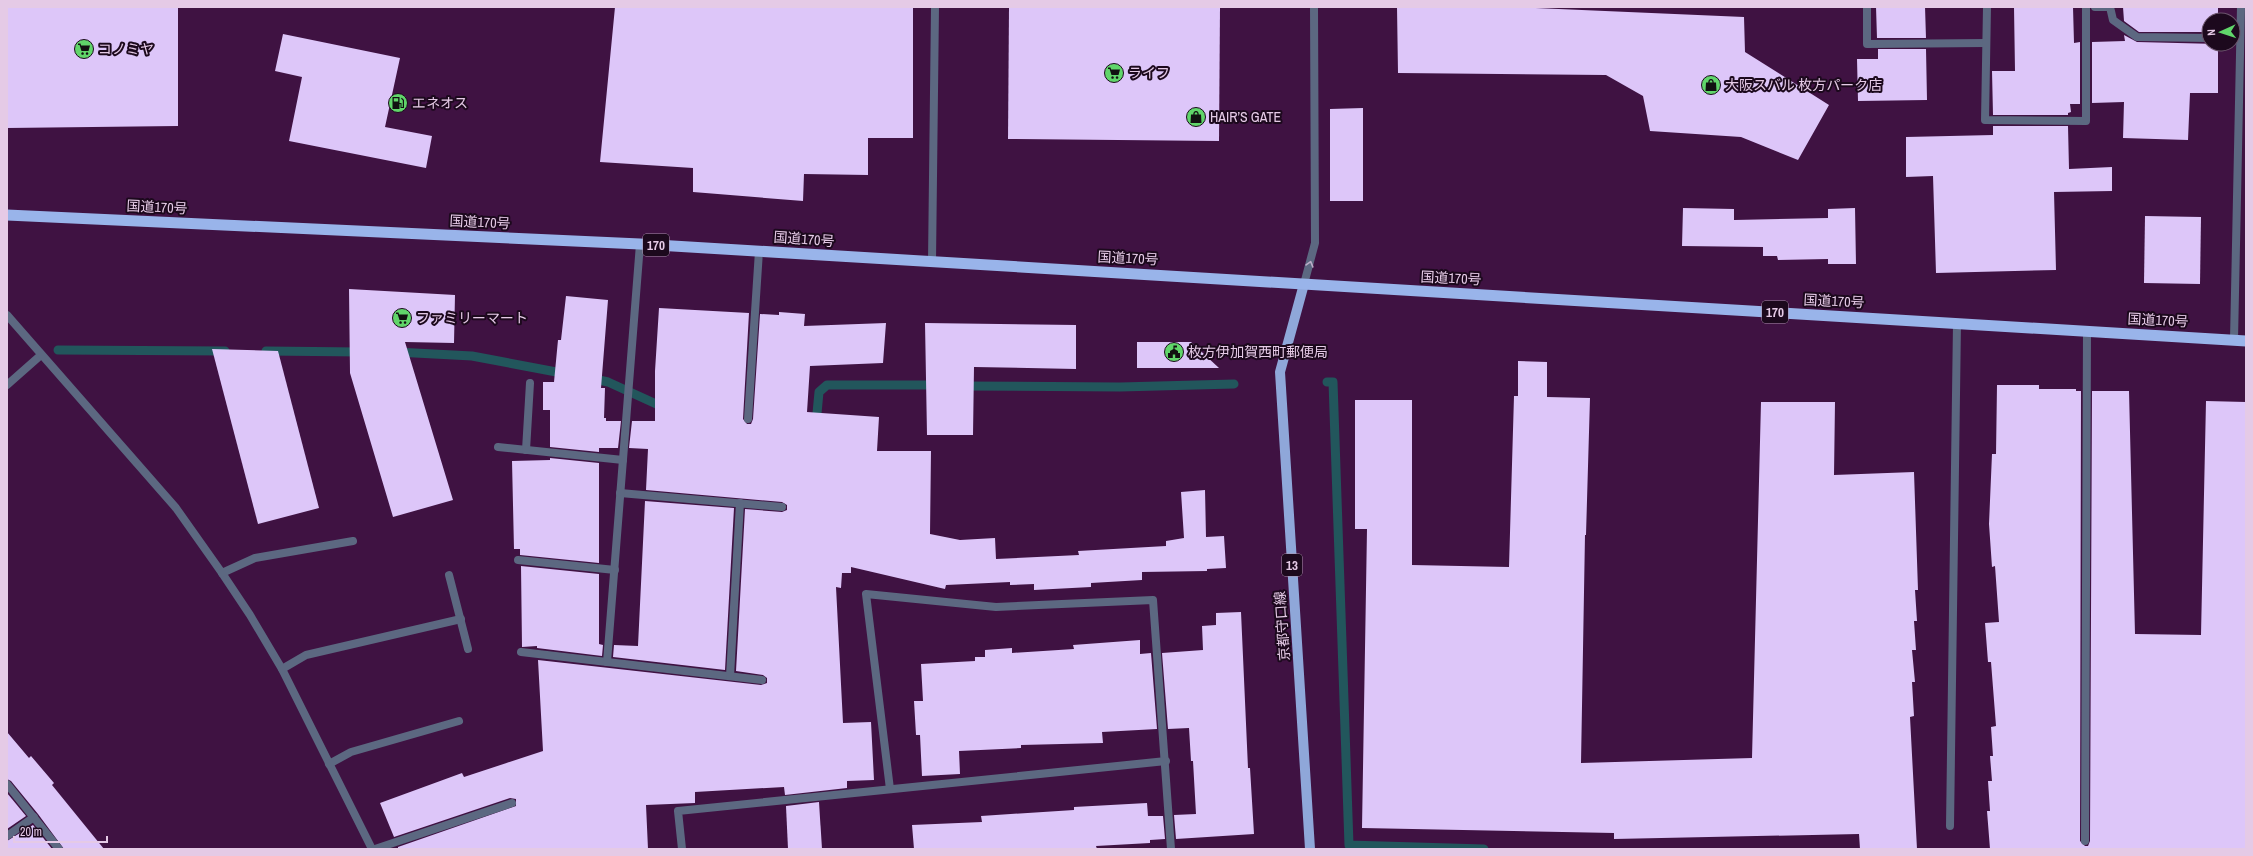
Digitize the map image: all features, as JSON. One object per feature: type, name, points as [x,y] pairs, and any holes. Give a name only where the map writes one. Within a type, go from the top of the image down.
[{"type":"highway","name":"国道170号","points":[[7,215],[640,244],[2246,341]]},
{"type":"main road","name":"京都守口線","points":[[1304,284],[1280,372],[1310,849]]},
{"type":"street","points":[[932,262],[935,7]]},
{"type":"street","points":[[1304,284],[1315,243],[1314,7]]},
{"type":"street","points":[[1867,7],[1867,44],[1986,43]]},
{"type":"street","points":[[1987,7],[1985,120],[2086,121],[2086,7]]},
{"type":"street","points":[[2095,7],[2110,7],[2113,20],[2137,37],[2201,38]]},
{"type":"street","points":[[2234,340],[2236,52]]},
{"type":"street","points":[[608,662],[640,244]]},
{"type":"street","points":[[748,419],[759,251]]},
{"type":"street","points":[[7,315],[176,508],[222,573],[250,615],[282,669],[373,849],[512,803]]},
{"type":"street","points":[[1950,826],[1957,323]]},
{"type":"street","points":[[2085,841],[2087,331]]},
{"type":"street","points":[[7,385],[41,355]]},
{"type":"street","points":[[526,450],[530,383]]},
{"type":"street","points":[[498,447],[623,460]]},
{"type":"street","points":[[620,493],[782,507]]},
{"type":"street","points":[[730,676],[740,503]]},
{"type":"street","points":[[222,573],[254,558],[353,541]]},
{"type":"street","points":[[518,560],[615,570]]},
{"type":"street","points":[[449,575],[468,649]]},
{"type":"street","points":[[890,789],[866,594],[996,607],[1153,600],[1166,761],[1171,849]]},
{"type":"street","points":[[282,669],[306,656],[460,619]]},
{"type":"street","points":[[521,652],[762,680]]},
{"type":"street","points":[[329,764],[351,752],[459,721]]},
{"type":"street","points":[[682,849],[678,811],[1166,761]]},
{"type":"street","points":[[7,784],[59,849]]},
{"type":"street","points":[[7,836],[34,817]]},
{"type":"street","points":[[1304,849],[1310,849]]},
{"type":"building","points":[[7,7],[178,7],[178,126],[7,128]]},
{"type":"building","points":[[615,7],[913,7],[913,138],[868,138],[868,175],[804,174],[803,201],[693,192],[693,168],[600,162]]},
{"type":"building","name":"ライフ","points":[[1009,7],[1220,7],[1219,141],[1008,139]]},
{"type":"building","name":"大阪スバル 枚方パーク店","points":[[1397,7],[1511,7],[1744,17],[1745,52],[1829,105],[1798,160],[1741,137],[1650,131],[1643,96],[1606,75],[1398,73]]},
{"type":"building","points":[[1876,7],[1925,7],[1926,38],[1877,38]]},
{"type":"building","points":[[2014,7],[2073,7],[2074,43],[2080,42],[2080,104],[2070,104],[2071,112],[2068,113],[2068,115],[1993,115],[1992,71],[2015,71]]},
{"type":"building","points":[[2123,7],[2218,7],[2218,12],[2201,12],[2201,32],[2139,32],[2124,21]]},
{"type":"building","points":[[283,34],[400,58],[385,127],[432,136],[426,168],[289,141],[302,77],[275,71]]},
{"type":"building","points":[[2124,35],[2137,42],[2201,44],[2201,52],[2218,52],[2218,93],[2190,93],[2188,140],[2123,138],[2124,102],[2092,103],[2092,42],[2125,41]]},
{"type":"building","points":[[1878,49],[1926,49],[1927,100],[1858,101],[1857,59],[1878,59]]},
{"type":"building","points":[[1363,108],[1363,201],[1330,201],[1330,109]]},
{"type":"building","points":[[1993,126],[2068,126],[2069,169],[2112,167],[2112,191],[2054,192],[2056,270],[1936,273],[1933,176],[1906,177],[1906,137],[1993,135]]},
{"type":"building","points":[[1683,208],[1734,209],[1734,220],[1828,218],[1828,209],[1855,208],[1856,264],[1828,264],[1828,259],[1778,260],[1777,256],[1763,256],[1763,247],[1682,246]]},
{"type":"building","points":[[2145,216],[2201,217],[2200,284],[2144,283]]},
{"type":"building","points":[[349,289],[455,295],[454,343],[405,342],[453,500],[393,517],[350,373]]},
{"type":"building","points":[[566,296],[608,300],[601,388],[605,388],[604,418],[606,418],[606,421],[621,421],[618,448],[599,448],[599,452],[550,447],[550,410],[543,410],[543,382],[554,382],[558,340],[561,340]]},
{"type":"building","points":[[659,308],[749,313],[743,419],[747,424],[751,424],[753,419],[760,314],[779,315],[779,312],[805,314],[804,326],[886,323],[883,363],[810,366],[807,412],[879,417],[877,451],[931,451],[930,534],[960,540],[995,538],[996,559],[1079,555],[1078,551],[1166,546],[1166,541],[1184,538],[1181,492],[1205,490],[1206,537],[1224,536],[1226,568],[1207,569],[1207,571],[1142,572],[1142,580],[1091,583],[1091,587],[1034,590],[1034,584],[1010,585],[1010,582],[946,585],[945,589],[851,567],[851,573],[842,573],[841,588],[836,587],[843,723],[871,722],[874,780],[847,781],[847,788],[785,795],[784,787],[695,792],[695,803],[646,805],[648,849],[398,849],[398,847],[516,806],[516,799],[510,798],[394,837],[380,803],[462,773],[464,777],[543,751],[538,660],[761,685],[767,683],[767,678],[763,675],[736,671],[745,509],[782,512],[787,510],[787,505],[782,502],[646,490],[648,449],[629,448],[632,421],[655,421],[655,371]]},
{"type":"building","points":[[925,323],[1076,325],[1076,369],[974,367],[973,435],[927,435]]},
{"type":"building","points":[[1137,342],[1191,342],[1219,368],[1137,368]]},
{"type":"building","points":[[212,349],[278,351],[319,508],[258,524]]},
{"type":"building","points":[[1518,361],[1547,362],[1547,397],[1590,398],[1585,535],[1581,763],[1752,758],[1761,402],[1835,402],[1834,475],[1914,472],[1918,590],[1915,590],[1917,621],[1914,621],[1916,650],[1912,650],[1915,682],[1912,682],[1914,716],[1910,717],[1917,849],[1860,849],[1859,834],[1614,839],[1614,833],[1362,828],[1367,529],[1355,529],[1355,400],[1412,400],[1412,565],[1509,567],[1514,396],[1518,396]]},
{"type":"building","points":[[1997,385],[2039,385],[2039,389],[2076,389],[2076,391],[2081,391],[2080,841],[2085,846],[2088,846],[2090,841],[2092,391],[2129,391],[2135,634],[2201,635],[2206,401],[2246,402],[2246,849],[1990,849],[1987,811],[1990,811],[1988,781],[1992,781],[1990,756],[1993,756],[1991,727],[1996,726],[1991,662],[1988,662],[1985,623],[1999,622],[1995,566],[1992,567],[1989,524],[1992,454],[1996,454]]},
{"type":"building","points":[[550,458],[599,463],[599,563],[520,555],[520,549],[514,549],[512,461],[550,460]]},
{"type":"building","points":[[645,501],[734,508],[725,670],[613,657],[614,645],[638,646]]},
{"type":"building","points":[[521,566],[599,574],[599,644],[603,645],[602,656],[537,648],[537,646],[522,647]]},
{"type":"building","points":[[1241,612],[1248,768],[1250,768],[1254,834],[1176,839],[1174,815],[1196,814],[1193,761],[1191,761],[1189,728],[1168,729],[1162,653],[1203,650],[1202,626],[1216,625],[1216,613]]},
{"type":"building","points":[[1140,640],[1140,654],[1151,653],[1157,729],[1102,732],[1103,743],[1021,745],[1021,748],[959,751],[960,774],[922,776],[920,735],[916,735],[914,701],[923,701],[921,664],[975,661],[975,657],[985,657],[985,650],[1012,648],[1012,653],[1074,649],[1073,645]]},
{"type":"building","points":[[7,732],[29,758],[31,756],[54,783],[52,785],[104,849],[64,849],[38,814],[11,781],[7,779]]},
{"type":"building","points":[[7,793],[26,816],[7,829]]},
{"type":"building","points":[[819,802],[822,849],[788,849],[786,806]]},
{"type":"building","points":[[1147,803],[1148,816],[1163,816],[1165,839],[1150,840],[1150,843],[1096,846],[1097,849],[914,849],[912,825],[982,822],[981,816],[1074,810],[1074,807]]},
{"type":"building","points":[[33,825],[52,849],[7,849],[7,841]]},
{"type":"waterway","points":[[58,350],[225,351]]},
{"type":"waterway","points":[[266,351],[361,352]]},
{"type":"waterway","points":[[396,352],[472,356],[567,374]]},
{"type":"waterway","points":[[590,378],[608,382],[665,408]]},
{"type":"waterway","points":[[1327,382],[1333,382],[1349,845],[1484,849]]},
{"type":"waterway","points":[[962,386],[1120,387],[1234,384]]},
{"type":"waterway","points":[[816,424],[819,392],[827,385],[937,385]]},
{"type":"place","name":"コノミヤ","points":[[84,49]]},
{"type":"place","name":"ライフ","points":[[1114,73]]},
{"type":"place","name":"大阪スバル 枚方パーク店","points":[[1711,85]]},
{"type":"place","name":"エネオス","points":[[398,103]]},
{"type":"place","name":"HAIR’S GATE","points":[[1196,117]]},
{"type":"place","name":"ファミリーマート","points":[[402,318]]},
{"type":"place","name":"枚方伊加賀西町郵便局","points":[[1174,352]]}]
